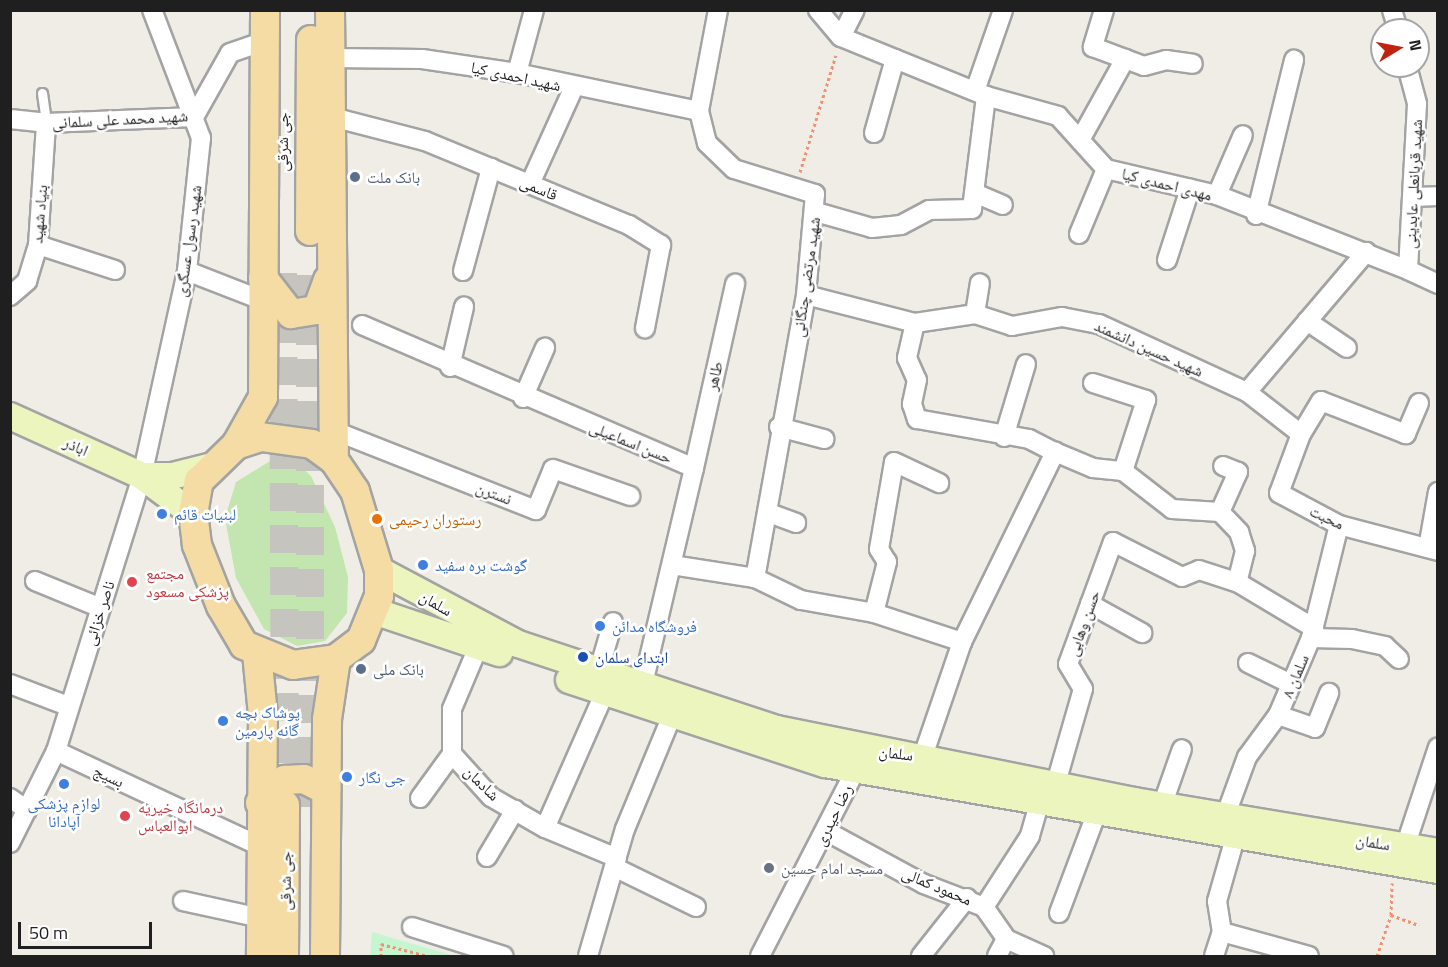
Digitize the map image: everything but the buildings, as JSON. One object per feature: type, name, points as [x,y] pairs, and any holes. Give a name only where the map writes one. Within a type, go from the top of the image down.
[{"type":"main road","points":[[265,10],[265,42],[290,280],[334,431],[334,460]]},
{"type":"main road","name":"جی شرقی","points":[[282,10],[290,280]]},
{"type":"main road","name":"جی شرقی","points":[[290,280],[311,10]]},
{"type":"main road","points":[[236,445],[287,437],[334,460],[355,491],[379,570],[376,612],[362,640],[336,659],[293,665],[257,653],[244,645],[221,606],[197,545],[193,514],[200,481],[209,467],[236,445],[263,397],[332,117],[330,10]]},
{"type":"main road","name":"اباذر","points":[[10,416],[142,476],[193,514]]},
{"type":"main road","name":"اباذر","points":[[142,476],[172,476],[209,467]]},
{"type":"main road","name":"سلمان","points":[[379,570],[478,627],[601,683],[671,718],[856,769],[1039,804],[1162,806],[1230,828]]},
{"type":"main road","name":"سلمان","points":[[376,612],[601,683],[642,688],[844,746],[923,756],[1056,783],[1101,804],[1401,856],[1437,870]]},
{"type":"main road","points":[[257,653],[263,715],[295,801],[325,957]]},
{"type":"main road","points":[[261,957],[260,846],[295,801],[328,700],[336,659]]},
{"type":"main road","name":"جی شرقی","points":[[284,957],[295,801]]},
{"type":"main road","name":"جی شرقی","points":[[295,801],[311,957]]},
{"type":"main road","name":"سلمان","points":[[1401,856],[1437,852]]},
{"type":"street","name":"شهید رسول عسگری","points":[[142,476],[187,272],[201,138],[152,10]]},
{"type":"street","points":[[517,73],[534,10]]},
{"type":"street","name":"شهید مرتضی چنگانی","points":[[718,10],[699,111],[707,143],[734,169],[814,194],[816,212],[806,295],[779,427],[769,513],[755,578]]},
{"type":"street","name":"مهدی احمدی کیا","points":[[818,10],[841,37],[981,94],[1059,116],[1106,169],[1217,195],[1256,215],[1366,252],[1408,270]]},
{"type":"street","points":[[841,37],[855,10]]},
{"type":"street","points":[[816,212],[872,228],[901,225],[929,210],[972,208],[977,194],[981,94],[1004,10]]},
{"type":"street","points":[[1104,10],[1093,47],[1144,66],[1166,60],[1193,64]]},
{"type":"street","name":"شهید محمد علی سلمانی","points":[[10,119],[46,123],[194,117],[230,53],[265,42]]},
{"type":"street","name":"شهید احمدی کیا","points":[[330,58],[422,59],[517,73],[573,89],[699,111]]},
{"type":"street","points":[[874,133],[895,58]]},
{"type":"street","points":[[1080,140],[1125,59]]},
{"type":"street","points":[[1256,215],[1294,60]]},
{"type":"street","name":"شهید قربانعلی عابدینی","points":[[1410,78],[1418,104],[1408,270],[1437,284]]},
{"type":"street","points":[[530,184],[573,89]]},
{"type":"street","name":"قاسمی","points":[[332,117],[425,141],[629,225],[661,245],[645,328]]},
{"type":"street","name":"بنیاد شهید","points":[[10,296],[27,281],[38,245],[46,123]]},
{"type":"street","points":[[1217,195],[1244,135]]},
{"type":"street","points":[[463,271],[491,168]]},
{"type":"street","points":[[1079,234],[1106,169]]},
{"type":"street","points":[[1167,260],[1190,189]]},
{"type":"street","points":[[977,194],[1003,205]]},
{"type":"street","points":[[1413,197],[1437,196]]},
{"type":"street","points":[[38,245],[115,270]]},
{"type":"street","points":[[1247,392],[1366,252]]},
{"type":"street","points":[[187,272],[290,280]]},
{"type":"street","points":[[975,314],[980,283]]},
{"type":"street","name":"طاهر","points":[[694,468],[735,284]]},
{"type":"street","name":"شهید حسین دانشمند","points":[[806,295],[915,323],[975,314],[1012,326],[1062,316],[1099,324],[1247,392],[1301,434]]},
{"type":"street","points":[[450,367],[464,307]]},
{"type":"street","points":[[1308,321],[1347,348]]},
{"type":"street","points":[[915,323],[907,358],[917,380],[912,404],[917,418],[1004,437],[1029,439],[1093,468],[1124,471],[1172,509],[1220,512],[1239,532],[1245,551],[1237,582],[1312,633],[1385,646],[1399,658]]},
{"type":"street","name":"حسن اسماعیلی","points":[[362,325],[450,367],[694,468],[642,688]]},
{"type":"street","points":[[523,398],[544,348]]},
{"type":"street","points":[[1004,437],[1026,364]]},
{"type":"street","points":[[1093,383],[1146,400],[1124,471]]},
{"type":"street","points":[[1301,434],[1321,401],[1406,434],[1419,403]]},
{"type":"street","points":[[779,427],[824,439]]},
{"type":"street","name":"نسترن","points":[[334,431],[536,510],[553,469],[630,496]]},
{"type":"street","name":"محبت","points":[[1301,434],[1279,493],[1339,525],[1432,549]]},
{"type":"street","points":[[923,756],[962,642],[1055,452]]},
{"type":"street","points":[[874,613],[887,562],[879,549],[894,462],[939,483]]},
{"type":"street","points":[[1220,512],[1239,472],[1223,466]]},
{"type":"street","name":"ناصر خزائی","points":[[10,843],[56,751],[68,706],[142,476]]},
{"type":"street","points":[[1432,549],[1437,492]]},
{"type":"street","points":[[769,513],[796,523]]},
{"type":"street","name":"سلمان ۸","points":[[1222,932],[1217,901],[1230,828],[1247,757],[1278,715],[1312,633],[1323,572],[1339,525]]},
{"type":"street","name":"حسن وهابی","points":[[1056,783],[1083,689],[1068,664],[1113,542],[1182,577],[1199,570],[1237,582]]},
{"type":"street","points":[[672,565],[755,578],[801,600],[874,613],[962,642]]},
{"type":"street","points":[[35,581],[101,608]]},
{"type":"street","points":[[1090,604],[1142,633]]},
{"type":"street","points":[[545,828],[601,683],[613,622]]},
{"type":"street","name":"شادمان","points":[[479,645],[452,709],[452,754],[491,797],[696,907]]},
{"type":"street","points":[[1248,663],[1291,684]]},
{"type":"street","points":[[10,684],[68,706]]},
{"type":"street","points":[[1278,715],[1315,728],[1329,693]]},
{"type":"street","points":[[588,957],[616,863],[671,718]]},
{"type":"street","points":[[1401,856],[1437,747]]},
{"type":"street","points":[[1162,806],[1182,749]]},
{"type":"street","name":"بسیج","points":[[56,751],[260,846]]},
{"type":"street","points":[[420,798],[452,754]]},
{"type":"street","name":"رضا حیدری","points":[[760,957],[856,769]]},
{"type":"street","points":[[10,798],[27,810]]},
{"type":"street","points":[[1039,804],[1030,836],[984,907],[1006,939],[1044,957]]},
{"type":"street","points":[[1059,913],[1101,804]]},
{"type":"street","points":[[487,857],[514,810]]},
{"type":"street","name":"محمود کمالی","points":[[826,831],[924,884],[967,898],[984,907]]},
{"type":"street","points":[[921,957],[967,898]]},
{"type":"street","points":[[183,901],[261,918]]},
{"type":"street","points":[[412,927],[504,957]]},
{"type":"street","points":[[1214,957],[1222,932],[1309,957]]},
{"type":"street","points":[[997,957],[1006,939]]},
{"type":"lane","points":[[42,93],[46,123]]},
{"type":"path","points":[[795,188],[841,37]]},
{"type":"path","points":[[1377,957],[1391,915],[1401,856]]},
{"type":"path","points":[[1391,915],[1419,925]]},
{"type":"path","points":[[381,957],[381,944],[428,957]]},
{"type":"green space","points":[[275,458],[297,463],[311,476],[335,527],[348,577],[347,613],[325,641],[297,646],[264,629],[236,578],[225,518],[236,482]]},
{"type":"green space","points":[[372,932],[455,956],[370,956]]},
{"type":"tunnel","points":[[310,272],[310,807]]},
{"type":"tunnel","points":[[283,273],[285,804]]},
{"type":"place","name":"بانک ملت","points":[[355,177]]},
{"type":"place","name":"لبنیات قائم","points":[[162,514]]},
{"type":"place","name":"رستوران رحیمی","points":[[377,519]]},
{"type":"place","name":"گوشت بره سفید","points":[[423,565]]},
{"type":"place","name":"مجتمع پزشکی مسعود","points":[[132,582]]},
{"type":"place","name":"فروشگاه مدائن","points":[[600,626]]},
{"type":"place","name":"ابتدای سلمان","points":[[583,657]]},
{"type":"place","name":"بانک ملی","points":[[361,669]]},
{"type":"place","name":"پوشاک بچه گانه پارمین","points":[[223,721]]},
{"type":"place","name":"جی نگار","points":[[347,777]]},
{"type":"place","name":"لوازم پزشکی آپادانا","points":[[64,784]]},
{"type":"place","name":"درمانگاه خیریه ابوالعباس","points":[[125,816]]},
{"type":"place","name":"مسجد امام حسین","points":[[769,868]]}]
